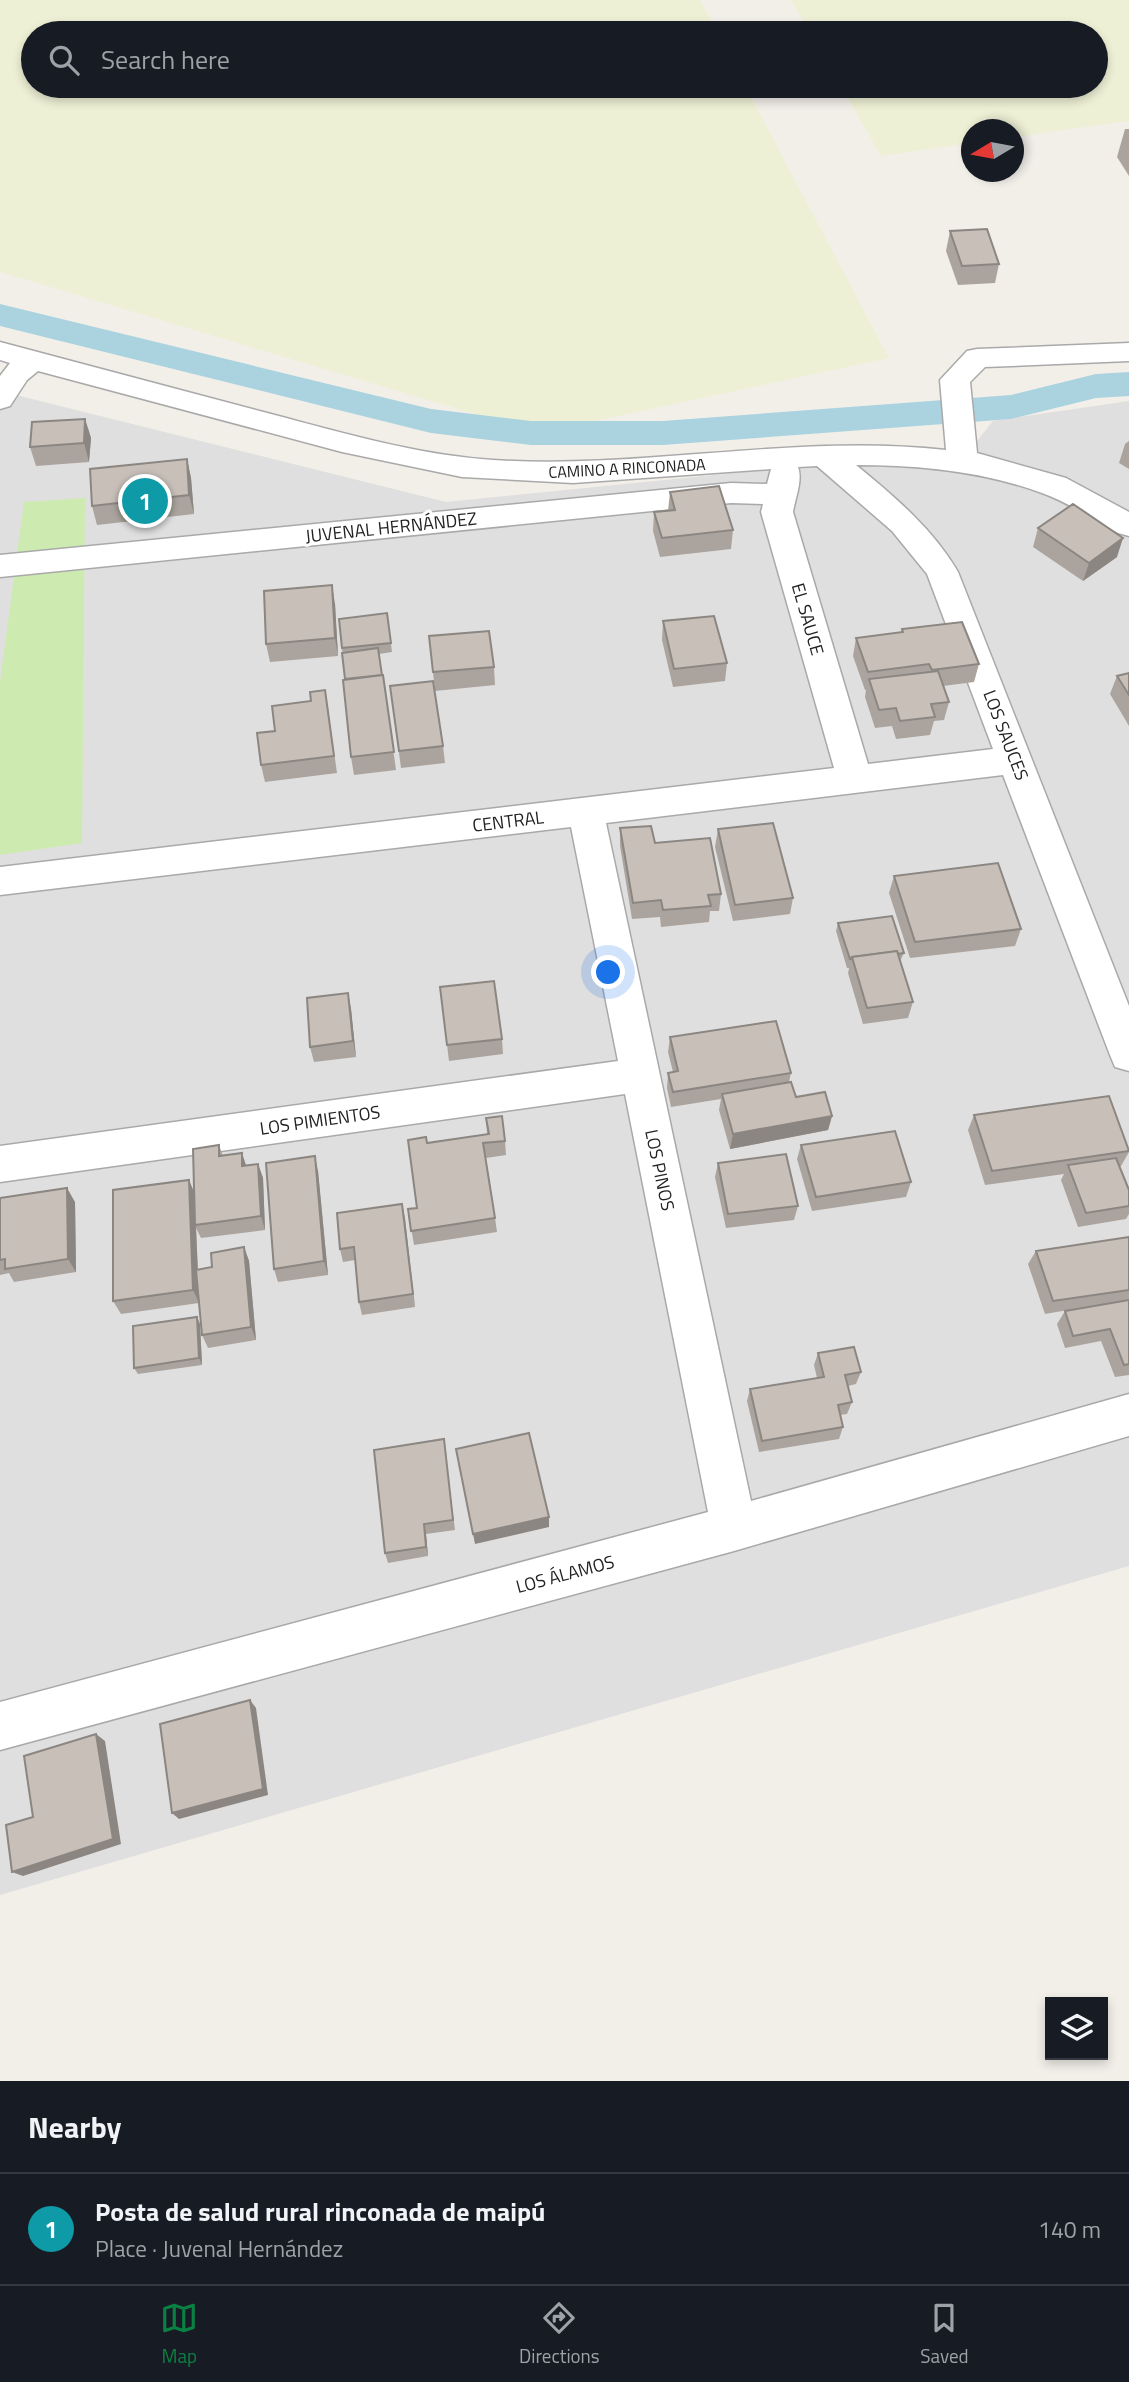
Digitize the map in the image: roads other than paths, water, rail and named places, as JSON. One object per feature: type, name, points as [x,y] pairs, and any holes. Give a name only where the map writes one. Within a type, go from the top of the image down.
[{"type":"street","name":"CAMINO A RINCONADA","points":[[0,351],[329,439],[453,465],[542,473],[592,472],[788,457],[897,455],[962,461],[1020,473],[1073,493],[1129,525]]},
{"type":"street","points":[[962,461],[955,380],[977,358],[1129,352]]},
{"type":"street","points":[[0,399],[17,373],[32,360]]},
{"type":"street","name":"LOS SAUCES","points":[[824,455],[908,526],[928,549],[942,572],[1129,1055]]},
{"type":"street","name":"EL SAUCE","points":[[788,457],[777,512],[855,779]]},
{"type":"street","name":"JUVENAL HERNÁNDEZ","points":[[0,566],[731,493],[760,493],[782,497]]},
{"type":"street","name":"CENTRAL","points":[[0,881],[1016,760]]},
{"type":"street","name":"LOS PINOS","points":[[586,812],[734,1528]]},
{"type":"street","name":"LOS PIMIENTOS","points":[[0,1164],[641,1075]]},
{"type":"street","name":"LOS ÁLAMOS","points":[[0,1726],[734,1528],[1129,1415]]},
{"type":"waterway","points":[[0,315],[431,421],[531,433],[663,433],[1011,407],[1096,386],[1129,384]]},
{"type":"place","name":"Posta de salud rural rinconada de maipú","points":[[145,501]]}]
